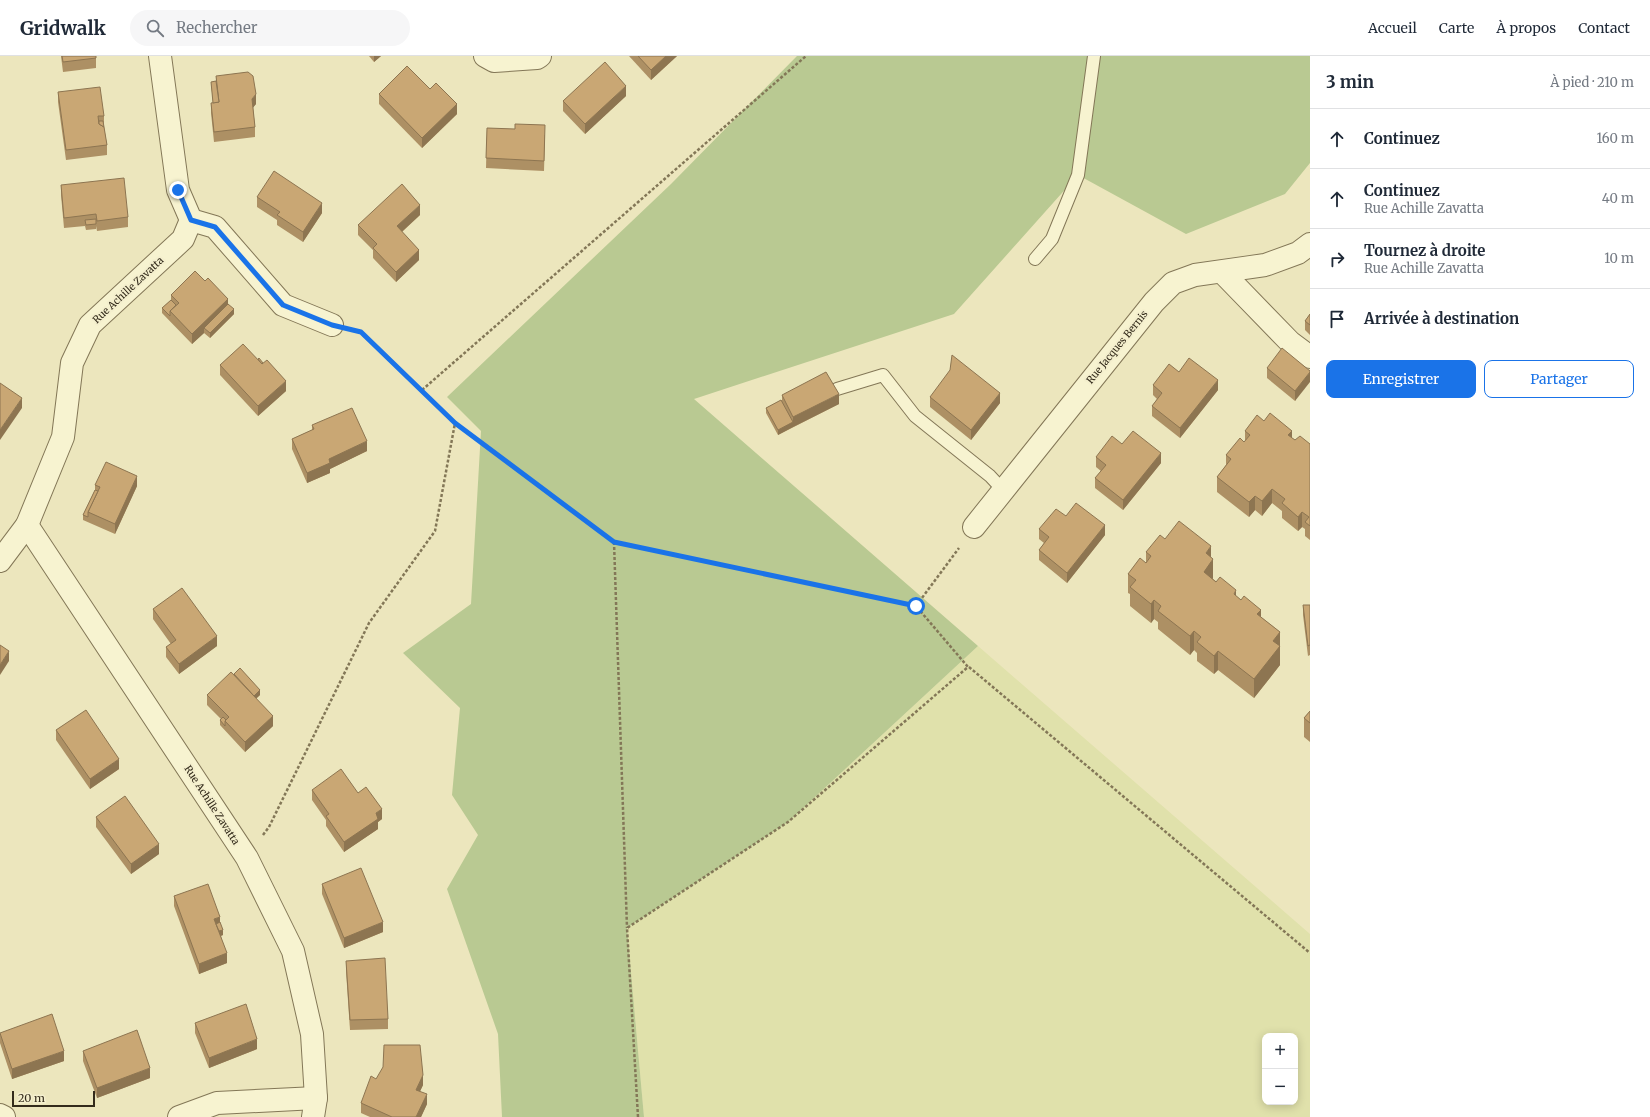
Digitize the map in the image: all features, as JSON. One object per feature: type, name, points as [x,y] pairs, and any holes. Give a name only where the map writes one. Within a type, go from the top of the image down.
[{"type":"street","points":[[160,56],[178,190],[191,220],[215,227],[283,305],[332,325]]},
{"type":"street","points":[[485,56],[494,61],[537,58],[540,56]]},
{"type":"street","name":"Rue Achille Zavatta","points":[[0,561],[27,525],[63,437],[72,363],[90,326],[183,239],[191,220]]},
{"type":"street","name":"Rue Jacques Bernis","points":[[974,526],[1154,302],[1173,283],[1195,275],[1265,265],[1298,253],[1310,244]]},
{"type":"street","points":[[1222,272],[1290,342],[1310,357]]},
{"type":"street","name":"Rue Achille Zavatta","points":[[27,525],[247,858],[293,951],[312,1034],[315,1108]]},
{"type":"street","points":[[179,1117],[217,1103],[315,1108]]},
{"type":"street","points":[[0,1115],[4,1117]]},
{"type":"lane","points":[[1035,259],[1052,239],[1078,175],[1094,56]]},
{"type":"lane","points":[[837,388],[883,375],[915,416],[990,476],[1003,490]]},
{"type":"path","points":[[422,390],[806,56]]},
{"type":"path","points":[[332,325],[361,332],[455,423],[614,542],[916,606],[968,667],[1310,953]]},
{"type":"path","points":[[247,858],[269,827],[369,623],[435,531],[455,423]]},
{"type":"path","points":[[916,606],[974,526]]},
{"type":"path","points":[[614,542],[627,928],[638,1117]]},
{"type":"path","points":[[627,928],[788,822],[968,667]]},
{"type":"green space","points":[[797,56],[1310,56],[1310,163],[1285,194],[1186,234],[1078,175],[954,314],[694,399],[978,646],[788,822],[627,928],[644,1117],[502,1117],[498,1034],[447,889],[478,835],[452,795],[460,708],[403,653],[471,604],[481,431],[447,397],[671,184]]},
{"type":"green space","points":[[978,646],[1310,934],[1310,1117],[644,1117],[627,928],[788,822]]},
{"type":"building","points":[[62,56],[96,56],[96,58],[63,62]]},
{"type":"building","points":[[638,56],[666,56],[651,70]]},
{"type":"building","points":[[605,62],[626,86],[585,124],[563,101]]},
{"type":"building","points":[[407,66],[430,89],[436,83],[457,104],[422,138],[379,94]]},
{"type":"building","points":[[248,72],[253,76],[256,94],[252,99],[255,127],[214,132],[211,103],[219,102],[216,76]]},
{"type":"building","points":[[216,81],[219,102],[213,103],[211,82]]},
{"type":"building","points":[[100,87],[104,116],[98,116],[99,124],[104,127],[107,145],[66,150],[58,92]]},
{"type":"building","points":[[99,121],[103,121],[104,127],[99,124]]},
{"type":"building","points":[[515,124],[545,125],[544,161],[486,158],[487,128],[515,129]]},
{"type":"building","points":[[274,171],[322,203],[303,232],[277,215],[280,212],[257,197]]},
{"type":"building","points":[[124,178],[128,217],[97,221],[96,214],[64,218],[61,185]]},
{"type":"building","points":[[402,184],[420,205],[397,226],[419,250],[396,272],[373,248],[377,244],[358,225]]},
{"type":"building","points":[[96,219],[96,224],[86,225],[85,220]]},
{"type":"building","points":[[195,271],[205,281],[208,278],[228,299],[192,334],[170,311],[179,303],[171,295]]},
{"type":"building","points":[[171,300],[176,305],[170,311],[170,316],[162,308]]},
{"type":"building","points":[[228,304],[234,309],[210,333],[204,328]]},
{"type":"building","points":[[1310,314],[1310,325],[1305,321]]},
{"type":"building","points":[[243,344],[262,364],[267,360],[286,381],[258,406],[220,365]]},
{"type":"building","points":[[1282,348],[1310,371],[1295,391],[1267,368]]},
{"type":"building","points":[[952,355],[1000,393],[971,430],[930,397],[950,370]]},
{"type":"building","points":[[1189,358],[1218,380],[1180,428],[1152,406],[1162,393],[1153,385],[1169,364],[1179,372]]},
{"type":"building","points":[[826,372],[839,394],[793,417],[782,395]]},
{"type":"building","points":[[0,383],[22,398],[0,430]]},
{"type":"building","points":[[781,400],[793,422],[778,430],[766,408]]},
{"type":"building","points":[[352,408],[367,441],[329,459],[330,463],[307,473],[292,439],[314,429],[312,425]]},
{"type":"building","points":[[1270,413],[1292,431],[1288,435],[1295,440],[1300,436],[1310,444],[1310,526],[1305,522],[1309,517],[1302,512],[1298,517],[1282,503],[1285,499],[1272,489],[1262,501],[1255,496],[1249,502],[1217,477],[1231,459],[1226,455],[1240,438],[1244,442],[1250,435],[1245,431],[1257,415],[1264,421]]},
{"type":"building","points":[[1133,431],[1161,453],[1123,500],[1095,478],[1106,465],[1096,457],[1112,436],[1122,444]]},
{"type":"building","points":[[106,462],[137,476],[115,524],[88,512],[100,487],[95,485]]},
{"type":"building","points":[[95,490],[98,491],[88,512],[88,517],[83,515]]},
{"type":"building","points":[[1076,503],[1105,525],[1067,573],[1039,550],[1049,537],[1039,529],[1056,509],[1066,516]]},
{"type":"building","points":[[1179,521],[1211,546],[1206,553],[1213,559],[1204,572],[1216,582],[1220,577],[1236,590],[1234,594],[1241,600],[1244,596],[1261,610],[1257,614],[1280,632],[1273,641],[1280,646],[1254,679],[1218,651],[1214,656],[1197,642],[1201,637],[1194,631],[1190,636],[1158,611],[1161,606],[1154,600],[1151,604],[1130,587],[1136,580],[1128,574],[1140,558],[1146,563],[1151,556],[1146,552],[1160,535],[1165,539]]},
{"type":"building","points":[[182,588],[217,636],[179,664],[166,647],[176,640],[153,609]]},
{"type":"building","points":[[1303,605],[1310,605],[1310,645],[1308,646]]},
{"type":"building","points":[[0,645],[9,651],[0,665]]},
{"type":"building","points":[[240,668],[260,690],[254,696],[234,674]]},
{"type":"building","points":[[231,672],[273,716],[245,742],[225,721],[229,717],[207,695]]},
{"type":"building","points":[[86,710],[119,759],[90,779],[56,730]]},
{"type":"building","points":[[1310,711],[1310,723],[1304,718]]},
{"type":"building","points":[[223,717],[226,720],[225,726],[220,720]]},
{"type":"building","points":[[341,769],[358,793],[366,787],[382,809],[376,813],[378,819],[344,842],[326,816],[329,814],[312,790]]},
{"type":"building","points":[[125,796],[159,844],[131,864],[96,817]]},
{"type":"building","points":[[361,868],[383,922],[344,938],[322,884]]},
{"type":"building","points":[[208,884],[220,917],[214,919],[227,953],[199,964],[174,896]]},
{"type":"building","points":[[220,922],[223,930],[219,931],[216,924]]},
{"type":"building","points":[[385,958],[388,1019],[350,1020],[346,961]]},
{"type":"building","points":[[246,1004],[257,1039],[209,1058],[195,1023]]},
{"type":"building","points":[[52,1014],[64,1051],[12,1069],[0,1033]]},
{"type":"building","points":[[137,1030],[150,1068],[97,1088],[83,1051]]},
{"type":"building","points":[[384,1045],[420,1045],[423,1075],[416,1090],[427,1094],[416,1117],[392,1117],[361,1103],[371,1076],[376,1079],[383,1067]]},
{"type":"route","points":[[178,190],[191,220],[215,227],[283,305],[332,325],[361,332],[455,423],[614,542],[916,606]]}]
